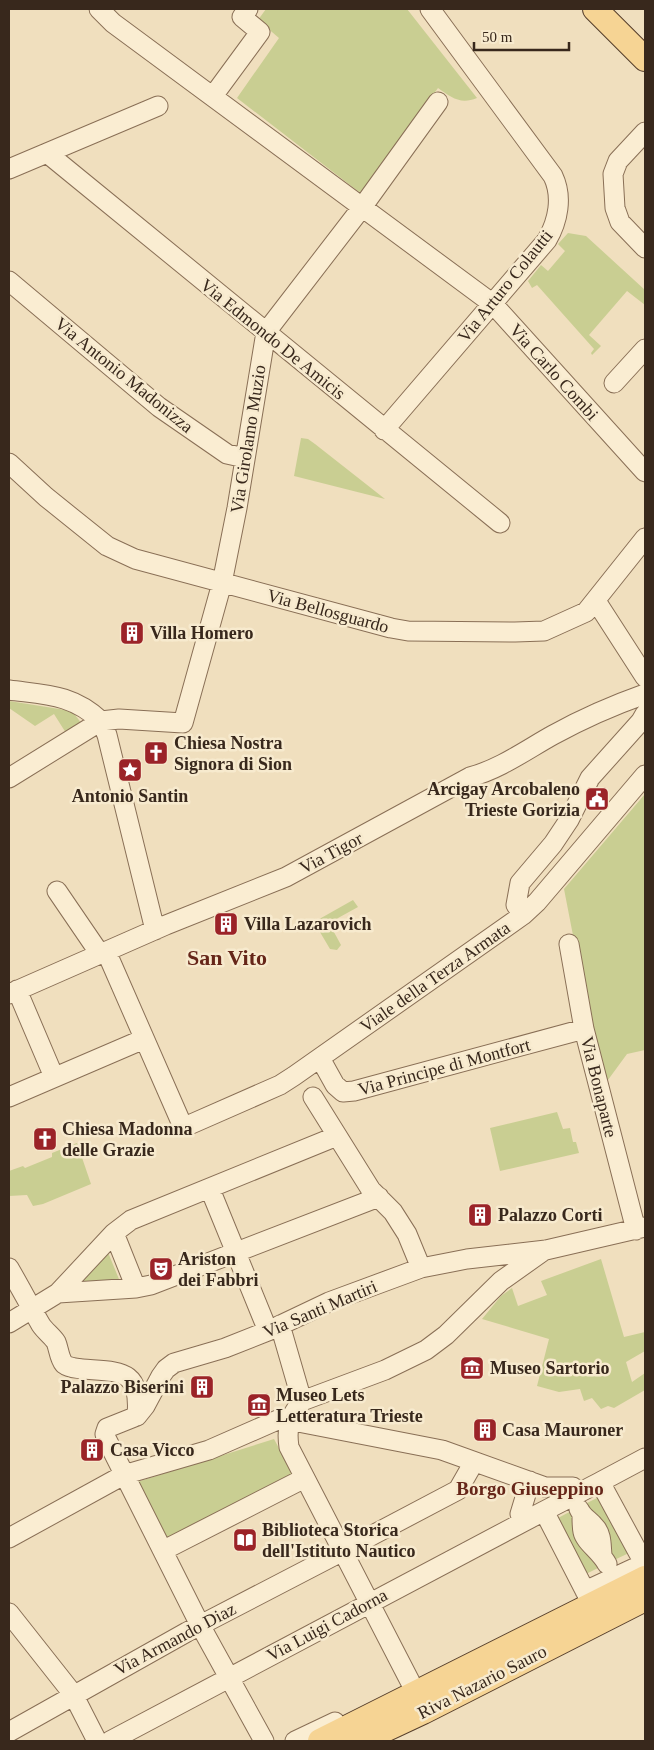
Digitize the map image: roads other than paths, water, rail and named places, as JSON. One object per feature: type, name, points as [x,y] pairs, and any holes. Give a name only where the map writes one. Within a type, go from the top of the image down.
[{"type":"main road","points":[[595,9],[645,58]]},
{"type":"main road","points":[[593,1606],[645,1570]]},
{"type":"main road","points":[[593,1606],[645,1599]]},
{"type":"main road","name":"Riva Nazario Sauro","points":[[320,1741],[414,1688],[593,1606]]},
{"type":"main road","name":"Riva Nazario Sauro","points":[[361,1741],[593,1606]]},
{"type":"street","name":"Via Carlo Combi","points":[[99,9],[113,23],[363,206],[493,304],[645,472]]},
{"type":"street","points":[[213,96],[260,32],[242,17],[248,9]]},
{"type":"street","name":"Via Arturo Colautti","points":[[384,430],[493,304],[550,234],[557,215],[558,186],[548,168],[430,9]]},
{"type":"street","name":"Via Girolamo Muzio","points":[[101,721],[119,719],[183,723],[222,583],[266,332],[363,206],[438,102]]},
{"type":"street","points":[[9,169],[158,106]]},
{"type":"street","points":[[645,132],[618,162],[613,174],[615,208],[620,222],[645,248]]},
{"type":"street","name":"Via Edmondo De Amicis","points":[[46,153],[500,523]]},
{"type":"street","name":"Via Antonio Madonizza","points":[[9,281],[159,407],[227,454],[245,458]]},
{"type":"street","points":[[614,383],[645,349]]},
{"type":"street","name":"Via Bellosguardo","points":[[9,463],[46,497],[107,546],[135,559],[391,628],[408,630],[544,631],[586,612],[645,538]]},
{"type":"street","points":[[596,601],[645,677]]},
{"type":"street","points":[[9,690],[70,700],[91,712],[101,721],[107,735],[155,930]]},
{"type":"street","name":"Via Tigor","points":[[13,992],[155,930],[286,877],[470,777],[485,773],[556,733],[608,708],[645,694]]},
{"type":"street","points":[[519,909],[516,905],[520,882],[553,844],[564,828],[590,778],[645,714]]},
{"type":"street","points":[[9,778],[101,721]]},
{"type":"street","name":"Viale della Terza Armata","points":[[144,1039],[183,1125],[280,1085],[523,915],[537,902],[645,775]]},
{"type":"street","points":[[9,1097],[144,1039],[103,952],[57,892]]},
{"type":"street","name":"Via Bonaparte","points":[[569,944],[584,1030],[641,1228]]},
{"type":"street","points":[[13,992],[54,1077]]},
{"type":"street","name":"Via Principe di Montfort","points":[[320,1058],[335,1085],[344,1092],[354,1091],[584,1030]]},
{"type":"street","points":[[313,1097],[371,1190],[394,1212],[407,1234],[422,1268]]},
{"type":"street","points":[[9,1323],[58,1293],[126,1222],[337,1136]]},
{"type":"street","points":[[210,1188],[236,1253],[274,1328],[302,1401]]},
{"type":"street","points":[[58,1293],[136,1288],[151,1285],[379,1197]]},
{"type":"street","points":[[414,1688],[346,1550],[302,1479],[287,1437],[289,1420],[302,1401],[384,1370],[426,1350],[446,1335],[484,1297],[515,1270],[546,1250],[641,1228]]},
{"type":"street","points":[[114,1233],[136,1288]]},
{"type":"street","name":"Via Santi Martiri","points":[[137,1416],[145,1406],[161,1376],[174,1363],[224,1348],[274,1328],[329,1302],[422,1268],[546,1250]]},
{"type":"street","points":[[9,1268],[41,1325],[55,1342],[62,1361],[66,1366],[112,1371],[124,1374],[132,1382],[137,1402],[137,1416],[110,1426],[105,1430],[106,1438],[166,1549],[200,1624],[264,1741]]},
{"type":"street","points":[[9,1538],[125,1475],[209,1450],[290,1420],[442,1450],[537,1484],[569,1489]]},
{"type":"street","name":"Via Luigi Cadorna","points":[[110,1741],[645,1458]]},
{"type":"street","name":"Via Armando Diaz","points":[[9,1732],[73,1694],[200,1624],[346,1550],[458,1490],[474,1462]]},
{"type":"street","points":[[166,1549],[302,1479]]},
{"type":"street","points":[[600,1482],[645,1570]]},
{"type":"street","points":[[520,1514],[537,1484]]},
{"type":"street","points":[[544,1511],[593,1606]]},
{"type":"street","points":[[580,1512],[586,1540],[605,1559]]},
{"type":"street","points":[[9,1613],[73,1694],[97,1741]]},
{"type":"street","name":"Riva Nazario Sauro","points":[[296,1741],[414,1688],[416,1703],[411,1707],[344,1741]]},
{"type":"place","name":"Villa Homero","points":[[132,633]]},
{"type":"place","name":"Chiesa Nostra Signora di Sion","points":[[156,753]]},
{"type":"place","name":"Antonio Santin","points":[[130,770]]},
{"type":"place","name":"Arcigay Arcobaleno Trieste Gorizia","points":[[597,799]]},
{"type":"place","name":"Villa Lazarovich","points":[[226,924]]},
{"type":"place","name":"Chiesa Madonna delle Grazie","points":[[45,1139]]},
{"type":"place","name":"Palazzo Corti","points":[[480,1215]]},
{"type":"place","name":"Ariston dei Fabbri","points":[[161,1269]]},
{"type":"place","name":"Museo Sartorio","points":[[472,1368]]},
{"type":"place","name":"Palazzo Biserini","points":[[202,1387]]},
{"type":"place","name":"Museo Lets Letteratura Trieste","points":[[259,1405]]},
{"type":"place","name":"Casa Mauroner","points":[[485,1430]]},
{"type":"place","name":"Casa Vicco","points":[[92,1450]]},
{"type":"place","name":"Biblioteca Storica dell'Istituto Nautico","points":[[245,1540]]},
{"type":"district","name":"San Vito","points":[[227,957]]},
{"type":"district","name":"Borgo Giuseppino","points":[[530,1488]]}]
